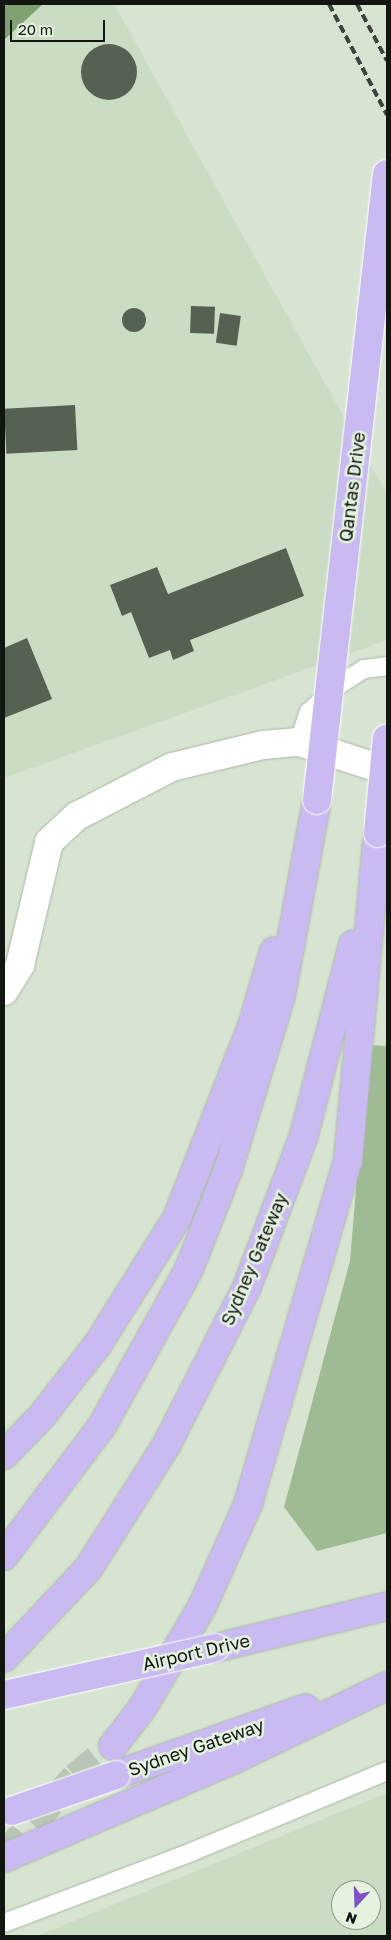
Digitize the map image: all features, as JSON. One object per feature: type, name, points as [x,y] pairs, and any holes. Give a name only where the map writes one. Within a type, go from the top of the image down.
[{"type":"highway","name":"Qantas Drive","points":[[316,800],[387,174]]},
{"type":"highway","points":[[113,1746],[143,1707],[202,1606],[248,1504],[348,1160],[387,738]]},
{"type":"highway","points":[[4,1455],[41,1417],[98,1344],[176,1218],[253,1023],[316,800]]},
{"type":"highway","points":[[4,1556],[102,1426],[189,1269],[228,1170],[281,996],[316,800]]},
{"type":"highway","name":"Sydney Gateway","points":[[4,1658],[88,1568],[167,1444],[247,1287],[304,1135],[339,1009],[378,833]]},
{"type":"highway","name":"Airport Drive","points":[[4,1695],[215,1648],[387,1606]]},
{"type":"highway","name":"Sydney Gateway","points":[[8,1812],[387,1679]]},
{"type":"highway","points":[[4,1858],[387,1686]]},
{"type":"street","points":[[4,991],[20,965],[49,842],[77,816],[172,767],[231,750],[299,742],[387,771]]},
{"type":"lane","points":[[299,742],[309,712],[340,684],[364,669],[387,666]]},
{"type":"lane","points":[[4,1922],[189,1853],[387,1771]]},
{"type":"shaded area","points":[[4,4],[43,4],[4,40]]},
{"type":"shaded area","points":[[43,4],[114,4],[387,495],[387,640],[4,778],[4,40]]},
{"type":"shaded area","points":[[368,1045],[387,1046],[387,1533],[317,1551],[284,1507],[350,1261]]},
{"type":"shaded area","points":[[387,1793],[387,1936],[37,1936]]},
{"type":"building","points":[[103,44],[115,44],[125,48],[133,56],[137,72],[133,88],[125,96],[115,100],[103,100],[93,96],[85,88],[81,78],[81,66],[85,56],[93,48]]},
{"type":"building","points":[[191,306],[215,307],[214,334],[190,333]]},
{"type":"building","points":[[129,308],[139,308],[146,315],[146,325],[139,332],[129,332],[122,325],[122,315]]},
{"type":"building","points":[[220,313],[241,316],[237,346],[216,343]]},
{"type":"building","points":[[75,405],[77,450],[6,454],[4,409]]},
{"type":"building","points":[[286,548],[304,596],[190,640],[194,651],[173,660],[170,650],[149,658],[131,612],[122,616],[110,585],[157,567],[168,594]]},
{"type":"building","points":[[27,638],[52,699],[4,718],[4,648]]},
{"type":"tunnel","points":[[4,1855],[75,1777],[113,1746]]},
{"type":"railway","points":[[329,4],[387,115]]},
{"type":"railway","points":[[357,4],[387,61]]}]
